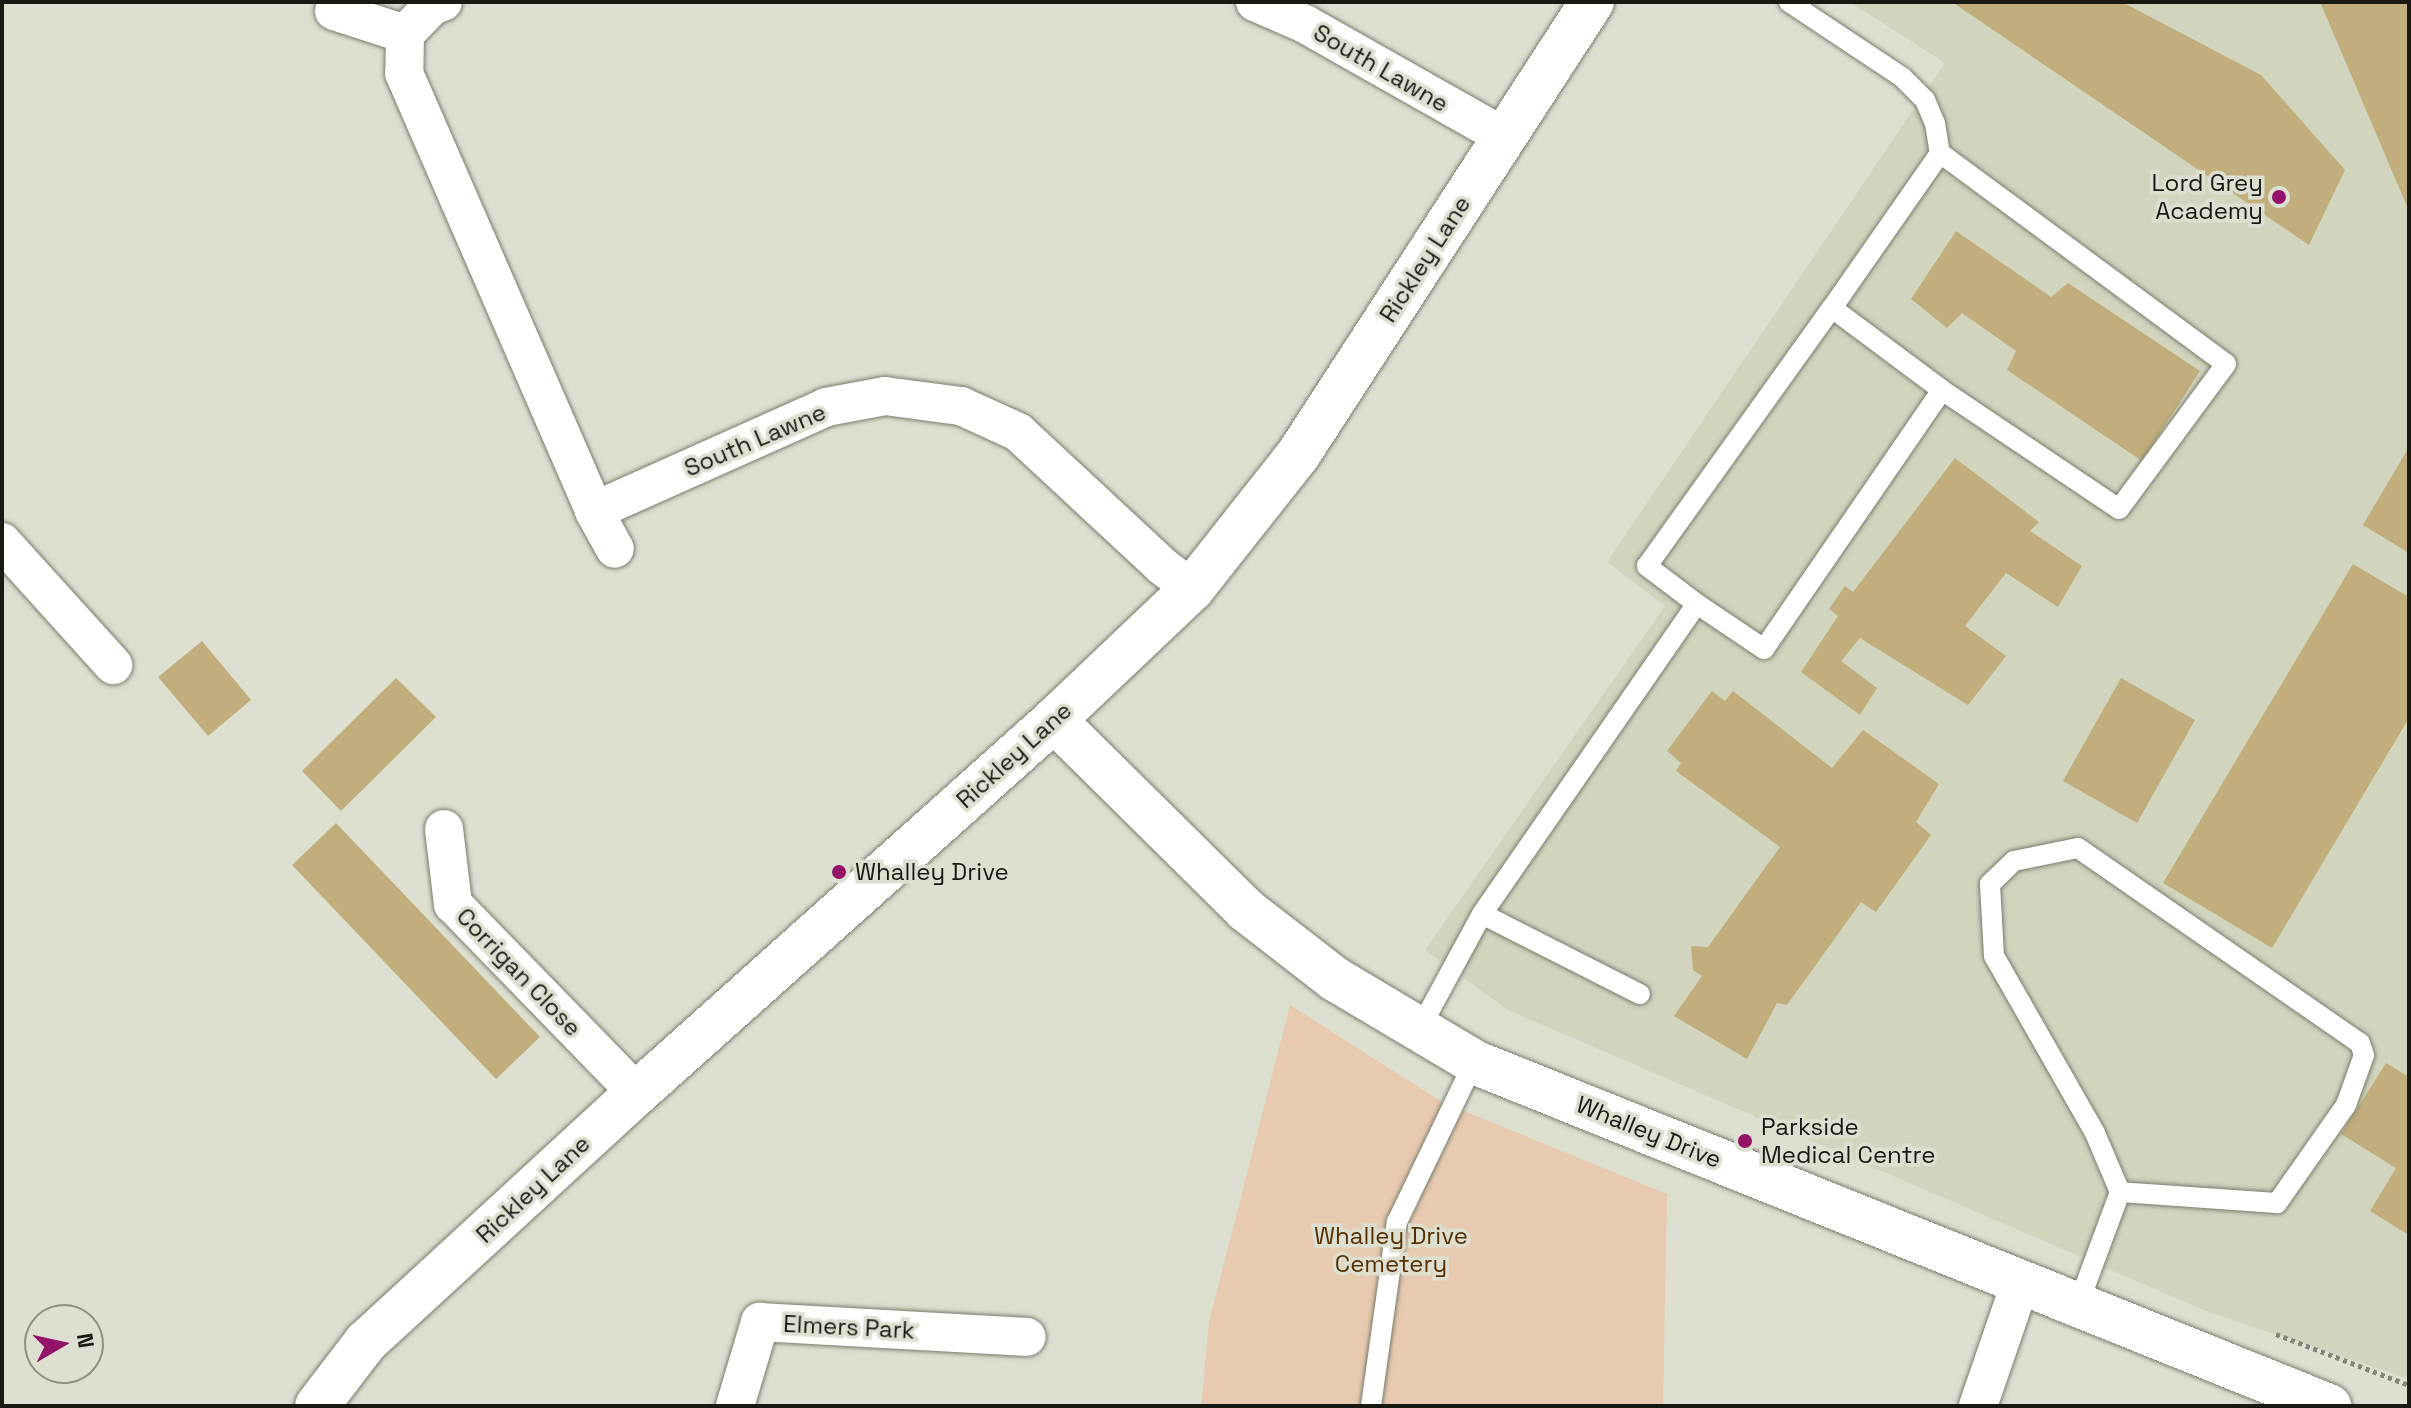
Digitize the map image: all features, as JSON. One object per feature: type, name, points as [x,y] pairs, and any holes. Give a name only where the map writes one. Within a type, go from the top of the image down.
[{"type":"street","points":[[443,2],[432,6],[405,34],[404,73],[594,511],[615,549]]},
{"type":"street","name":"South Lawne","points":[[1255,2],[1305,24],[1505,137]]},
{"type":"street","name":"Rickley Lane","points":[[317,1406],[366,1342],[637,1093],[1054,720],[1192,589],[1298,455],[1592,2]]},
{"type":"street","points":[[334,11],[405,34]]},
{"type":"street","name":"South Lawne","points":[[594,511],[826,407],[885,396],[961,406],[1018,432],[1162,566],[1192,589]]},
{"type":"street","points":[[3,547],[113,665]]},
{"type":"street","name":"Whalley Drive","points":[[1054,720],[1246,910],[1335,979],[1474,1062],[2329,1406]]},
{"type":"street","name":"Corrigan Close","points":[[444,829],[453,904],[637,1093]]},
{"type":"street","points":[[1978,1406],[2021,1281]]},
{"type":"street","name":"Elmers Park","points":[[735,1406],[760,1322],[1027,1337]]},
{"type":"lane","points":[[1789,2],[1902,77],[1925,100],[1935,123],[1940,153],[2226,364],[2119,509],[1942,390],[1832,308]]},
{"type":"lane","points":[[1940,153],[1647,566],[1764,649],[1942,390]]},
{"type":"lane","points":[[1419,1030],[1482,914],[1697,604]]},
{"type":"lane","points":[[2078,1305],[2120,1192],[2095,1133],[1994,956],[1990,884],[2014,861],[2078,848],[2360,1043],[2364,1055],[2346,1105],[2277,1203],[2120,1192]]},
{"type":"lane","points":[[1482,914],[1640,994]]},
{"type":"lane","points":[[1371,1406],[1397,1222],[1474,1062]]},
{"type":"path","points":[[2265,1330],[2409,1385]]},
{"type":"shaded area","points":[[1850,2],[2409,2],[2409,1379],[2206,1311],[1508,1010],[1425,950],[1665,606],[1607,562],[1945,63]]},
{"type":"green space","name":"Whalley Drive Cemetery","points":[[1290,1005],[1442,1102],[1667,1194],[1663,1406],[1201,1406],[1209,1322]]},
{"type":"building","points":[[1952,2],[2122,2],[2261,75],[2345,170],[2309,245]]},
{"type":"building","points":[[2320,2],[2409,2],[2409,211]]},
{"type":"building","points":[[1956,231],[2051,297],[2068,283],[2200,371],[2142,461],[2007,370],[2016,351],[1962,313],[1947,328],[1911,299]]},
{"type":"building","points":[[2409,447],[2409,553],[2363,525]]},
{"type":"building","points":[[1955,458],[2039,522],[2030,531],[2082,566],[2058,607],[2006,573],[1965,626],[2006,656],[1968,705],[1860,638],[1841,661],[1877,688],[1860,715],[1801,672],[1838,616],[1829,609],[1845,586],[1853,592]]},
{"type":"building","points":[[2353,564],[2409,597],[2409,718],[2272,948],[2163,883]]},
{"type":"building","points":[[202,641],[251,700],[208,736],[158,677]]},
{"type":"building","points":[[396,678],[436,717],[341,811],[302,771]]},
{"type":"building","points":[[2121,678],[2195,720],[2137,823],[2063,781]]},
{"type":"building","points":[[1712,691],[1725,701],[1733,691],[1832,768],[1863,730],[1939,784],[1916,822],[1931,835],[1876,912],[1861,902],[1787,1005],[1777,1003],[1747,1059],[1674,1016],[1702,976],[1693,970],[1691,946],[1708,947],[1780,847],[1676,771],[1681,763],[1667,751]]},
{"type":"building","points":[[336,823],[540,1037],[496,1079],[292,865]]},
{"type":"building","points":[[2386,1063],[2409,1077],[2409,1235],[2370,1211],[2396,1168],[2341,1134]]},
{"type":"place","name":"Lord Grey Academy","points":[[2279,197]]},
{"type":"place","name":"Whalley Drive","points":[[839,872]]},
{"type":"place","name":"Parkside Medical Centre","points":[[1745,1141]]}]
